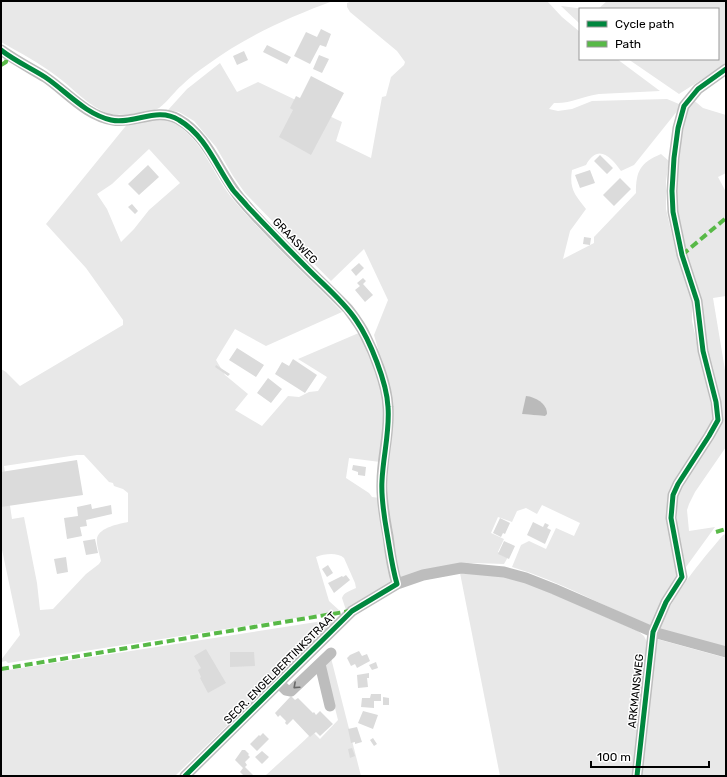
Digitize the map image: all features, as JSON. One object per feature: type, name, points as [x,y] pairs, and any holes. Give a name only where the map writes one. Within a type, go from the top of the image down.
[{"type":"street","name":"GRAASWEG","points":[[1,50],[45,77],[90,111],[106,118],[116,121],[162,114],[172,116],[186,124],[210,151],[229,183],[240,198],[356,319],[365,334],[383,381],[388,407],[382,496],[393,569],[397,584]]},
{"type":"street","name":"ARKMANSWEG","points":[[637,776],[652,632],[666,602],[682,577],[672,518],[672,495],[718,420],[716,402],[703,351],[697,301],[682,255],[673,212],[672,191],[678,128],[684,106],[689,99],[698,89],[726,69]]},
{"type":"street","name":"SECR. ENGELBERTINKSTRAAT","points":[[185,776],[352,611],[397,584],[423,575],[461,568],[504,572],[526,578],[554,589],[652,632],[726,652]]},
{"type":"street","points":[[279,683],[286,690],[291,691],[331,653]]},
{"type":"street","points":[[320,664],[330,706]]},
{"type":"shaded area","points":[[1,1],[333,1],[268,28],[237,45],[178,88],[160,108],[141,113],[119,115],[109,114],[95,107],[49,70],[1,42]]},
{"type":"shaded area","points":[[352,1],[547,1],[562,17],[579,31],[579,60],[618,60],[660,91],[599,94],[566,102],[554,103],[549,109],[558,111],[572,109],[592,101],[667,99],[679,104],[678,110],[634,165],[621,171],[609,157],[604,154],[600,154],[591,158],[586,165],[572,170],[572,187],[586,209],[570,231],[563,259],[594,243],[594,237],[636,193],[638,173],[644,164],[661,154],[669,161],[666,181],[666,209],[675,248],[692,302],[692,321],[714,418],[672,487],[678,575],[650,625],[547,579],[512,567],[521,545],[529,541],[546,549],[556,528],[574,536],[580,523],[542,505],[537,514],[526,508],[517,511],[512,522],[498,517],[491,533],[504,539],[498,552],[508,557],[504,564],[473,563],[440,569],[399,581],[387,509],[390,390],[374,335],[388,300],[364,249],[331,281],[245,193],[216,147],[194,121],[179,112],[168,110],[187,89],[220,63],[237,92],[258,82],[342,122],[336,141],[371,158],[382,97],[386,96],[391,77],[404,65],[405,62],[397,51],[350,12],[347,7],[347,3]],"holes":[[[531,397],[545,416],[522,414]]]},
{"type":"shaded area","points":[[607,1],[726,1],[726,64],[679,94],[629,60],[719,60],[719,8],[599,8]]},
{"type":"shaded area","points":[[561,6],[579,8],[579,23]]},
{"type":"shaded area","points":[[691,98],[703,108],[726,115],[726,173],[718,177],[726,192],[726,296],[713,298],[726,376],[726,447],[695,492],[687,510],[689,531],[715,527],[686,567],[677,533],[676,493],[720,419],[676,213],[677,151]]},
{"type":"shaded area","points":[[167,119],[180,127],[199,146],[227,192],[236,203],[275,245],[342,312],[266,346],[235,329],[216,360],[225,375],[248,394],[235,410],[262,426],[288,396],[299,397],[309,392],[318,391],[327,377],[298,359],[361,332],[382,389],[384,407],[380,462],[349,458],[346,478],[369,493],[372,497],[380,498],[393,584],[346,610],[342,598],[346,593],[356,588],[355,583],[344,558],[334,554],[323,555],[316,557],[329,601],[340,611],[8,663],[6,661],[1,662],[20,635],[1,545],[1,369],[20,386],[123,325],[123,320],[86,268],[46,224],[129,122]],"holes":[[[149,149],[180,183],[149,210],[134,229],[121,242],[107,209],[97,194],[112,184]],[[84,455],[109,482],[128,493],[128,522],[102,531],[97,538],[101,561],[99,564],[86,574],[53,609],[40,610],[37,583],[24,517],[12,519],[4,466]]]},
{"type":"shaded area","points":[[526,396],[540,401],[545,407],[547,414],[545,416],[522,414]]},
{"type":"shaded area","points":[[726,534],[726,648],[660,629],[672,603],[687,579],[723,535]]},
{"type":"shaded area","points":[[460,573],[497,574],[530,584],[638,631],[644,636],[647,642],[633,776],[500,776]]},
{"type":"shaded area","points":[[342,618],[175,776],[1,776],[2,671]]},
{"type":"shaded area","points":[[657,639],[726,658],[726,776],[642,776]]},
{"type":"shaded area","points":[[330,654],[361,776],[267,776],[266,775],[313,732],[320,739],[338,720],[324,664]]},
{"type":"building","points":[[321,29],[331,34],[326,47],[320,45],[310,64],[294,56],[306,32],[317,37]]},
{"type":"building","points":[[267,45],[291,57],[287,64],[263,52]]},
{"type":"building","points":[[244,51],[248,60],[237,65],[233,56]]},
{"type":"building","points":[[319,55],[329,59],[322,73],[313,69]]},
{"type":"building","points":[[311,76],[344,93],[311,155],[279,137],[293,110],[290,108],[296,96],[300,98]]},
{"type":"building","points":[[600,155],[613,168],[607,174],[594,161]]},
{"type":"building","points":[[148,165],[159,177],[139,195],[128,184]]},
{"type":"building","points":[[590,170],[595,183],[580,188],[575,175]]},
{"type":"building","points":[[620,178],[631,189],[614,206],[603,195]]},
{"type":"building","points":[[132,204],[138,211],[135,214],[128,207]]},
{"type":"building","points":[[584,237],[591,238],[590,245],[583,244]]},
{"type":"building","points":[[359,263],[364,268],[356,276],[351,270]]},
{"type":"building","points":[[363,278],[366,281],[363,284],[373,295],[365,302],[355,290],[360,286],[357,283]]},
{"type":"building","points":[[237,348],[264,365],[256,377],[229,360]]},
{"type":"building","points":[[293,359],[317,375],[305,393],[275,374],[282,362],[289,366]]},
{"type":"building","points":[[216,365],[230,374],[228,376],[215,367]]},
{"type":"building","points":[[268,378],[282,389],[271,403],[257,393]]},
{"type":"building","points":[[77,460],[83,495],[1,507],[1,472]]},
{"type":"building","points":[[353,465],[366,467],[365,476],[358,475],[358,472],[352,470]]},
{"type":"building","points":[[91,504],[92,509],[111,505],[112,514],[86,520],[87,526],[80,527],[82,536],[67,539],[64,518],[78,516],[77,507]]},
{"type":"building","points":[[500,518],[510,523],[505,534],[503,533],[501,537],[493,533]]},
{"type":"building","points":[[533,522],[543,527],[545,523],[549,525],[547,528],[551,530],[545,544],[527,535]]},
{"type":"building","points":[[95,539],[98,553],[86,555],[83,541]]},
{"type":"building","points":[[504,541],[515,546],[509,559],[498,554]]},
{"type":"building","points":[[66,557],[68,572],[57,574],[54,559]]},
{"type":"building","points":[[328,565],[333,573],[327,577],[322,569]]},
{"type":"building","points":[[346,575],[350,580],[334,593],[328,583]]},
{"type":"building","points":[[206,649],[226,683],[208,693],[200,678],[201,677],[198,670],[201,668],[194,656]]},
{"type":"building","points":[[359,651],[362,656],[367,654],[370,661],[357,668],[355,664],[351,666],[347,658]]},
{"type":"building","points":[[230,652],[254,652],[255,666],[230,667]]},
{"type":"building","points":[[376,662],[378,668],[372,670],[369,665]]},
{"type":"building","points":[[369,673],[369,678],[367,678],[368,687],[358,688],[357,675]]},
{"type":"building","points":[[371,694],[381,694],[381,701],[374,701],[374,708],[361,707],[362,698],[370,698]]},
{"type":"building","points":[[291,696],[295,700],[298,698],[316,715],[320,711],[333,724],[320,736],[316,732],[310,737],[293,719],[287,725],[285,723],[286,721],[280,715],[278,717],[275,713]]},
{"type":"building","points":[[383,697],[389,698],[389,705],[383,705]]},
{"type":"building","points":[[363,711],[378,715],[373,729],[358,723]]},
{"type":"building","points":[[357,727],[362,742],[355,744],[355,742],[351,743],[348,729]]},
{"type":"building","points":[[263,733],[269,739],[257,751],[250,744]]},
{"type":"building","points":[[373,738],[377,744],[374,746],[370,740]]},
{"type":"building","points":[[352,748],[355,756],[350,758],[348,749]]},
{"type":"building","points":[[242,750],[245,750],[249,754],[248,755],[250,757],[245,762],[247,765],[245,767],[253,775],[252,776],[244,776],[240,772],[243,768],[235,760]]},
{"type":"building","points":[[262,751],[269,757],[262,764],[255,757]]},
{"type":"marked path","points":[[1,65],[6,62],[7,55]]},
{"type":"marked path","points":[[682,255],[726,218]]},
{"type":"marked path","points":[[716,532],[726,529]]},
{"type":"marked path","points":[[1,669],[350,611]]},
{"type":"cycle path","points":[[1,50],[45,77],[76,102],[102,117],[120,121],[154,115],[171,116],[188,127],[196,134],[210,152],[227,181],[248,207],[351,313],[367,339],[385,386],[388,416],[382,494],[392,565],[397,584],[352,611],[185,776]]},
{"type":"cycle path","points":[[637,776],[653,632],[666,602],[682,577],[671,518],[673,495],[678,484],[718,420],[716,402],[703,351],[697,301],[682,255],[673,212],[672,191],[674,158],[678,128],[684,106],[698,89],[726,69]]}]
